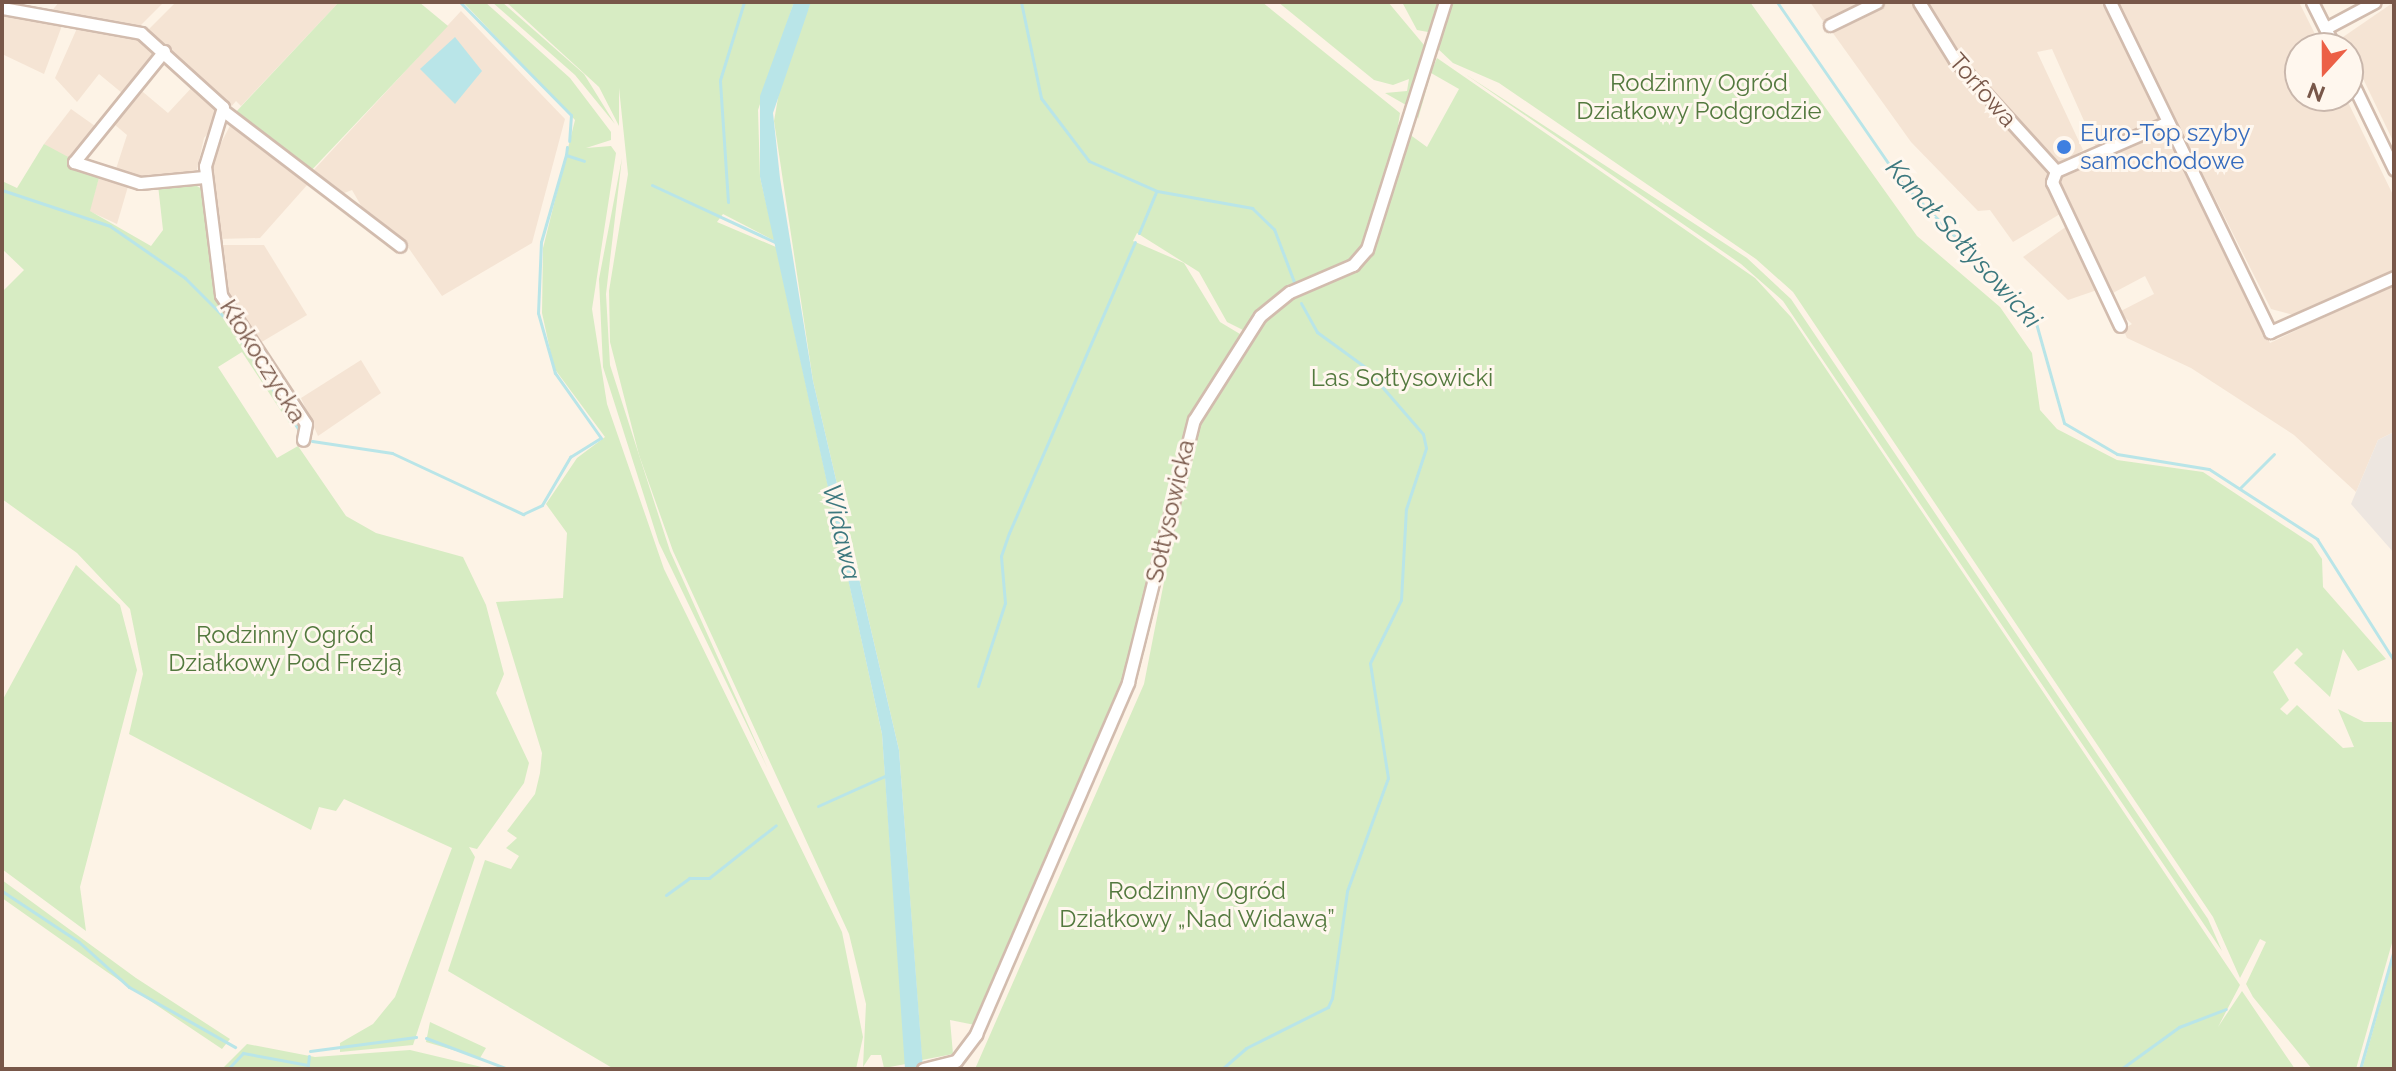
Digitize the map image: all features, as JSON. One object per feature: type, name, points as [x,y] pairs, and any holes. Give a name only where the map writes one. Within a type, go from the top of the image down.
[{"type":"street","name":"Sołtysowicka","points":[[923,1069],[944,1065],[963,1054],[976,1034],[1128,682],[1194,420],[1260,316],[1364,254],[1445,2]]},
{"type":"street","points":[[1830,25],[1877,2]]},
{"type":"street","name":"Torfowa","points":[[1919,2],[1955,60],[2056,171],[2052,182],[2120,326]]},
{"type":"street","points":[[2110,2],[2270,332],[2394,277]]},
{"type":"street","points":[[2312,2],[2328,32]]},
{"type":"street","points":[[2326,28],[2375,2]]},
{"type":"street","points":[[2,8],[131,29],[164,51],[225,112],[400,246]]},
{"type":"street","points":[[164,51],[74,162],[140,183],[204,177]]},
{"type":"street","points":[[2364,107],[2394,169]]},
{"type":"street","name":"Kłokoczycka","points":[[225,112],[204,177],[221,295],[306,424],[303,440]]},
{"type":"street","points":[[2056,171],[2168,122]]},
{"type":"shaded area","points":[[59,2],[164,2],[140,26],[51,12]]},
{"type":"shaded area","points":[[176,2],[339,2],[241,106],[236,101],[230,108],[147,31]]},
{"type":"shaded area","points":[[1810,2],[1862,2],[1823,21]]},
{"type":"shaded area","points":[[1886,2],[1913,2],[1954,68],[2048,172],[2060,214],[2013,242],[1990,210],[1978,211],[1911,142],[1830,29]]},
{"type":"shaded area","points":[[1925,2],[2104,2],[2160,121],[2097,150],[2052,49],[2037,52],[2083,150],[2061,164],[1963,62]]},
{"type":"shaded area","points":[[2116,2],[2299,2],[2314,32],[2284,32],[2284,112],[2353,112],[2394,197],[2394,271],[2301,317],[2271,309]]},
{"type":"shaded area","points":[[2394,2],[2394,143],[2364,81],[2364,32],[2350,32]]},
{"type":"shaded area","points":[[461,11],[565,119],[532,243],[442,296],[403,240],[363,209],[352,190],[339,195],[311,173]]},
{"type":"shaded area","points":[[2,13],[63,23],[44,74],[2,54]]},
{"type":"shaded area","points":[[78,26],[138,35],[157,54],[122,93],[99,74],[77,102],[55,78]]},
{"type":"shaded area","points":[[195,84],[221,118],[204,138],[196,174],[140,180],[115,172],[127,135],[108,119],[137,87],[168,113]]},
{"type":"shaded area","points":[[71,109],[95,126],[67,162],[44,144]]},
{"type":"shaded area","points":[[232,122],[308,184],[260,238],[218,239],[208,168]]},
{"type":"shaded area","points":[[2165,127],[2270,343],[2394,283],[2394,432],[2378,440],[2356,492],[2294,435],[2191,368],[2127,338],[2123,329],[2132,324],[2119,312],[2154,294],[2145,276],[2111,294],[2057,180]]},
{"type":"shaded area","points":[[100,174],[129,183],[117,224],[89,211]]},
{"type":"shaded area","points":[[2067,226],[2100,289],[2068,300],[2023,257]]},
{"type":"shaded area","points":[[217,245],[264,245],[307,315],[260,343],[224,285]]},
{"type":"shaded area","points":[[361,360],[381,393],[318,436],[301,398]]},
{"type":"shaded area","points":[[2394,432],[2394,553],[2351,504],[2378,440]]},
{"type":"green space","points":[[339,2],[419,2],[448,26],[307,175],[235,113]]},
{"type":"green space","points":[[463,2],[485,2],[570,78],[611,132],[611,140],[586,148],[611,146],[616,153],[592,309],[607,404],[664,569],[842,932],[863,1037],[856,1069],[614,1069],[448,971],[485,860],[511,869],[519,856],[506,848],[517,838],[507,831],[535,794],[540,773],[542,753],[496,602],[563,598],[567,533],[546,504],[577,458],[605,437],[554,368],[542,313],[543,248],[575,120]]},
{"type":"green space","points":[[492,2],[502,2],[584,74],[615,124],[575,75]]},
{"type":"green space","points":[[506,2],[794,2],[758,110],[760,177],[775,241],[723,214],[717,222],[776,247],[882,734],[906,1064],[884,1068],[881,1055],[871,1055],[863,1067],[866,1004],[849,934],[673,551],[639,455],[610,342],[609,291],[628,174],[619,88],[619,126],[599,87]]},
{"type":"green space","points":[[811,2],[1262,2],[1400,113],[1398,126],[1427,147],[1459,89],[1431,73],[1418,119],[1415,109],[1437,58],[1755,278],[1791,317],[2240,985],[2218,1027],[2242,991],[2295,1069],[975,1069],[1144,684],[1192,439],[1214,389],[1275,299],[1243,330],[1227,322],[1199,272],[1137,233],[1133,241],[1184,263],[1220,322],[1240,334],[1180,442],[1123,680],[975,1025],[950,1020],[953,1054],[922,1060],[899,750],[813,381],[774,121],[783,69]]},
{"type":"green space","points":[[1278,2],[1388,2],[1424,45],[1406,105],[1385,93],[1407,91],[1409,79],[1393,85],[1374,80]]},
{"type":"green space","points":[[1402,2],[1440,2],[1428,32],[1417,30]]},
{"type":"green space","name":"Rodzinny Ogród Działkowy Podgrodzie","points":[[1449,2],[1750,2],[1917,236],[2000,307],[2032,353],[2040,410],[2057,429],[2117,460],[2203,472],[2312,544],[2322,559],[2323,587],[2386,659],[2358,671],[2343,649],[2330,697],[2294,663],[2303,654],[2297,648],[2273,672],[2289,700],[2280,709],[2287,715],[2297,705],[2343,748],[2354,747],[2338,709],[2364,722],[2394,722],[2394,936],[2356,1069],[2312,1069],[2253,997],[2246,984],[2266,942],[2260,939],[2240,978],[2213,917],[1793,292],[1756,259],[1499,83],[1453,63],[1435,46]]},
{"type":"green space","points":[[1465,74],[1747,258],[1791,299],[2208,919],[2222,951],[1783,301],[1741,264]]},
{"type":"green space","name":"Rodzinny Ogród Działkowy Pod Frezją","points":[[44,144],[100,174],[90,211],[151,246],[163,230],[158,185],[190,182],[202,189],[217,294],[303,430],[289,423],[242,352],[218,367],[277,458],[298,446],[346,516],[376,533],[463,557],[486,605],[504,674],[496,693],[529,763],[524,783],[477,849],[469,847],[475,857],[413,1045],[340,1052],[340,1043],[373,1024],[395,997],[452,848],[344,799],[336,811],[319,807],[311,830],[129,734],[143,674],[130,609],[77,553],[2,499],[2,292],[24,270],[2,249],[2,181],[17,188]]},
{"type":"green space","points":[[622,158],[606,294],[610,365],[670,551],[768,769],[659,543],[603,367],[599,279]]},
{"type":"green space","points":[[76,565],[120,605],[137,670],[80,887],[86,931],[2,869],[2,701]]},
{"type":"green space","points":[[2,880],[136,978],[230,1039],[222,1049],[107,972],[2,898]]},
{"type":"green space","points":[[2394,955],[2394,1069],[2362,1069],[2374,1027]]},
{"type":"green space","points":[[430,1022],[486,1048],[480,1058],[426,1042]]},
{"type":"green space","points":[[247,1044],[315,1057],[410,1050],[490,1069],[222,1069]]},
{"type":"water","name":"Widawa","points":[[794,2],[811,2],[773,113],[780,178],[813,381],[899,750],[923,1069],[905,1069],[882,734],[760,177],[760,96]]},
{"type":"water","points":[[455,37],[482,71],[455,104],[420,69]]},
{"type":"waterway","points":[[460,2],[571,115],[569,141]]},
{"type":"waterway","points":[[728,202],[720,80],[744,2]]},
{"type":"waterway","points":[[1021,2],[1041,98],[1089,161],[1157,191],[1252,208],[1274,229],[1294,282]]},
{"type":"waterway","name":"Kanał Sołtysowicki","points":[[1777,2],[1901,182],[2034,316],[2064,423],[2117,454],[2209,469],[2317,539],[2394,661]]},
{"type":"waterway","points":[[567,147],[566,155],[584,161]]},
{"type":"waterway","points":[[312,441],[392,453],[523,514],[542,505],[570,457],[601,438],[555,373],[538,313],[541,242],[566,155]]},
{"type":"waterway","points":[[652,185],[779,244]]},
{"type":"waterway","points":[[2,190],[110,226],[185,278],[230,323],[301,433]]},
{"type":"waterway","points":[[1139,233],[1156,192]]},
{"type":"waterway","points":[[978,686],[1005,603],[1001,556],[1009,533],[1135,242]]},
{"type":"waterway","points":[[1222,1069],[1246,1048],[1328,1007],[1332,998],[1347,891],[1388,778],[1370,663],[1401,600],[1406,509],[1426,448],[1423,434],[1365,367],[1317,332],[1301,303]]},
{"type":"waterway","points":[[2240,488],[2274,454]]},
{"type":"waterway","points":[[818,806],[887,775]]},
{"type":"waterway","points":[[666,895],[689,878],[709,878],[776,825]]},
{"type":"waterway","points":[[2,891],[79,942],[129,987],[235,1047]]},
{"type":"waterway","name":"Kanał Sołtysowicki","points":[[2360,1069],[2394,950]]},
{"type":"waterway","points":[[2121,1069],[2179,1027],[2226,1009]]},
{"type":"waterway","points":[[310,1051],[416,1037]]},
{"type":"waterway","points":[[426,1038],[508,1069]]},
{"type":"waterway","points":[[228,1069],[243,1053],[308,1065],[309,1056]]},
{"type":"place","name":"Euro-Top szyby samochodowe","points":[[2064,147]]},
{"type":"park label","name":"Las Sołtysowicki","points":[[1402,378]]},
{"type":"park label","name":"Rodzinny Ogród Działkowy „Nad Widawą”","points":[[1197,905]]}]
